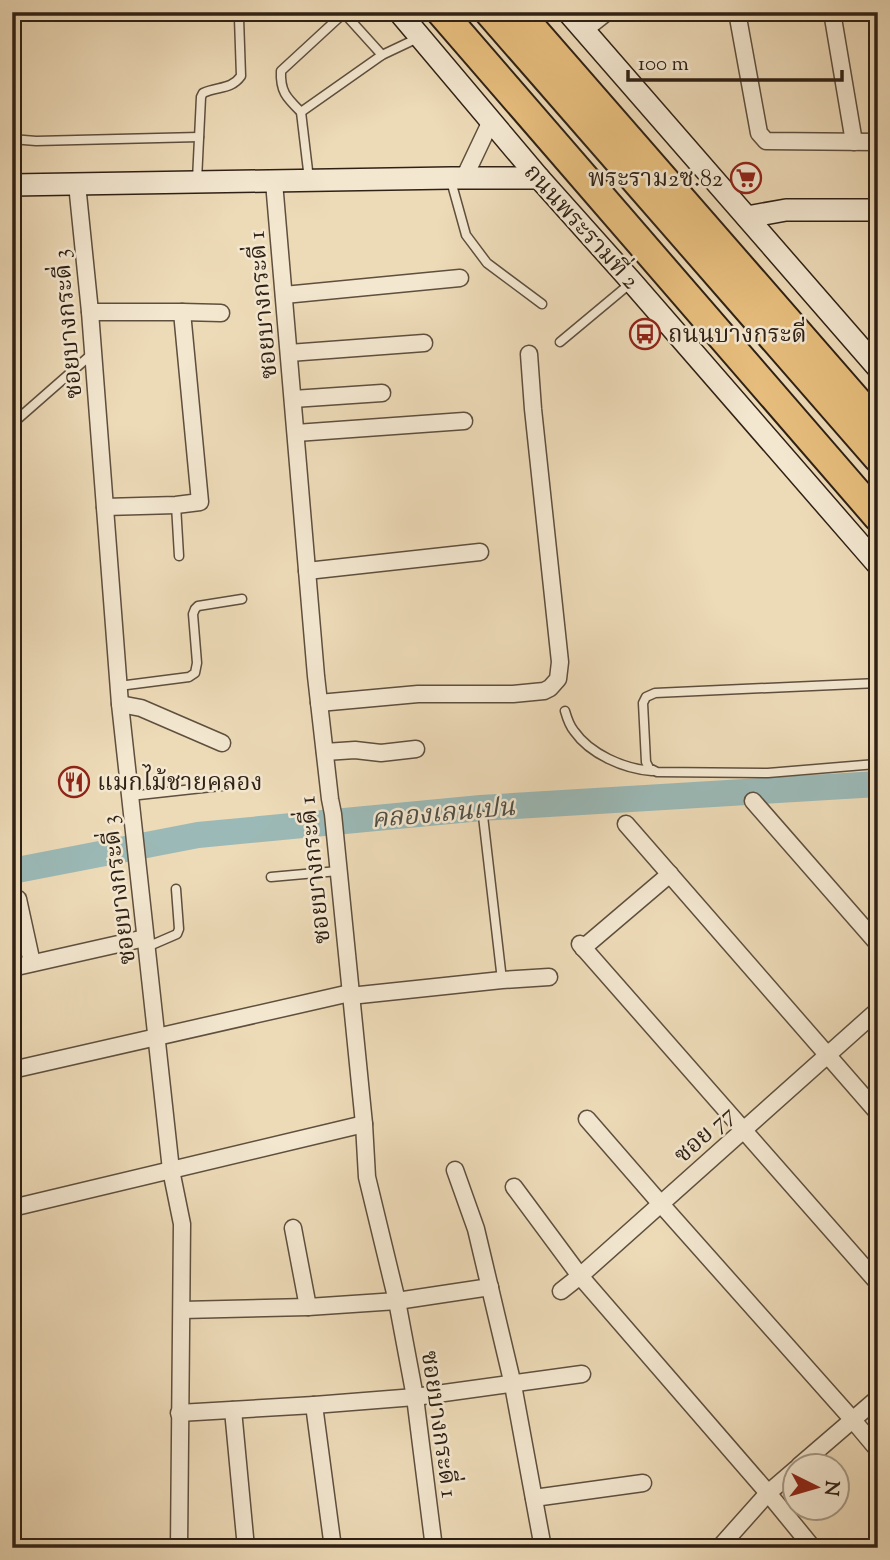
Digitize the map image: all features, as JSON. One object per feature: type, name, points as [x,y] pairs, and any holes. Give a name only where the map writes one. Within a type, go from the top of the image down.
[{"type":"highway","name":"ถนนพระรามที่ 2","points":[[441,12],[878,517]]},
{"type":"highway","points":[[451,12],[878,499]]},
{"type":"highway","points":[[489,12],[878,458]]},
{"type":"highway","points":[[518,12],[878,425]]},
{"type":"main road","name":"ถนนพระรามที่ 2","points":[[399,12],[538,178],[878,565]]},
{"type":"main road","points":[[568,12],[878,368]]},
{"type":"main road","points":[[12,186],[538,178]]},
{"type":"main road","points":[[747,218],[786,210],[878,210]]},
{"type":"street","points":[[583,31],[607,12]]},
{"type":"street","points":[[737,12],[762,138],[766,141],[878,142]]},
{"type":"street","points":[[832,12],[854,142]]},
{"type":"street","points":[[457,178],[491,121]]},
{"type":"street","name":"ซอยบางกระดี่ 1","points":[[274,182],[319,703],[334,824],[367,1177],[397,1301],[415,1397],[434,1548]]},
{"type":"street","name":"ซอยบางกระดี่ 3","points":[[77,184],[90,312],[120,704],[171,1170],[182,1224],[180,1548]]},
{"type":"street","points":[[284,295],[460,278]]},
{"type":"street","points":[[90,312],[221,313]]},
{"type":"street","points":[[105,507],[176,505],[200,510],[182,312]]},
{"type":"street","points":[[289,353],[424,344]]},
{"type":"street","points":[[319,703],[418,694],[513,694],[544,691],[558,679],[560,662],[529,354]]},
{"type":"street","points":[[293,399],[382,393]]},
{"type":"street","points":[[296,433],[464,421]]},
{"type":"street","points":[[307,571],[480,552]]},
{"type":"street","points":[[120,704],[141,708],[222,743]]},
{"type":"street","points":[[325,752],[355,750],[381,753],[416,749]]},
{"type":"street","points":[[753,800],[878,944]]},
{"type":"street","points":[[626,824],[878,1113]]},
{"type":"street","points":[[670,874],[582,946],[878,1283]]},
{"type":"street","points":[[19,899],[32,963]]},
{"type":"street","points":[[12,968],[146,942]]},
{"type":"street","points":[[12,1070],[350,995],[549,976]]},
{"type":"street","name":"ซอย 77","points":[[561,1291],[878,1010]]},
{"type":"street","points":[[587,1119],[878,1450]]},
{"type":"street","points":[[12,1208],[364,1124]]},
{"type":"street","points":[[455,1170],[475,1228],[513,1385],[543,1548]]},
{"type":"street","points":[[514,1187],[580,1276],[813,1548]]},
{"type":"street","points":[[293,1228],[308,1307]]},
{"type":"street","points":[[182,1310],[308,1307],[397,1301],[489,1287]]},
{"type":"street","points":[[179,1413],[415,1397],[582,1374]]},
{"type":"street","points":[[814,1452],[878,1398]]},
{"type":"street","points":[[314,1405],[333,1548]]},
{"type":"street","points":[[233,1410],[246,1548]]},
{"type":"street","points":[[719,1548],[782,1480]]},
{"type":"street","points":[[534,1498],[643,1483]]},
{"type":"lane","points":[[193,13],[235,14],[240,23],[241,76],[232,85],[203,93],[197,183]]},
{"type":"lane","points":[[309,181],[301,113],[280,84],[281,71],[345,13],[382,55]]},
{"type":"lane","points":[[301,113],[382,55],[420,37]]},
{"type":"lane","points":[[12,139],[36,141],[199,137]]},
{"type":"lane","points":[[457,178],[466,235],[487,263],[542,304]]},
{"type":"lane","points":[[560,342],[632,282]]},
{"type":"lane","points":[[12,424],[93,353]]},
{"type":"lane","points":[[176,505],[180,556]]},
{"type":"lane","points":[[119,686],[189,677],[195,673],[195,609],[198,606],[242,600]]},
{"type":"lane","points":[[657,772],[649,768],[646,762],[643,703],[646,697],[655,693],[878,683]]},
{"type":"lane","points":[[565,710],[574,732],[592,749],[629,767],[657,772],[768,773],[876,764],[878,761]]},
{"type":"lane","points":[[130,796],[230,785]]},
{"type":"lane","points":[[483,816],[502,980]]},
{"type":"lane","points":[[271,877],[338,871]]},
{"type":"lane","points":[[146,942],[177,934],[179,929],[176,889]]},
{"type":"waterway","name":"คลองเลนเปน","points":[[12,871],[198,835],[481,808],[878,784]]},
{"type":"place","name":"พระราม2ซ.82","points":[[746,178]]},
{"type":"place","name":"ถนนบางกระดี่","points":[[645,334]]},
{"type":"place","name":"แมกไม้ชายคลอง","points":[[74,782]]}]
